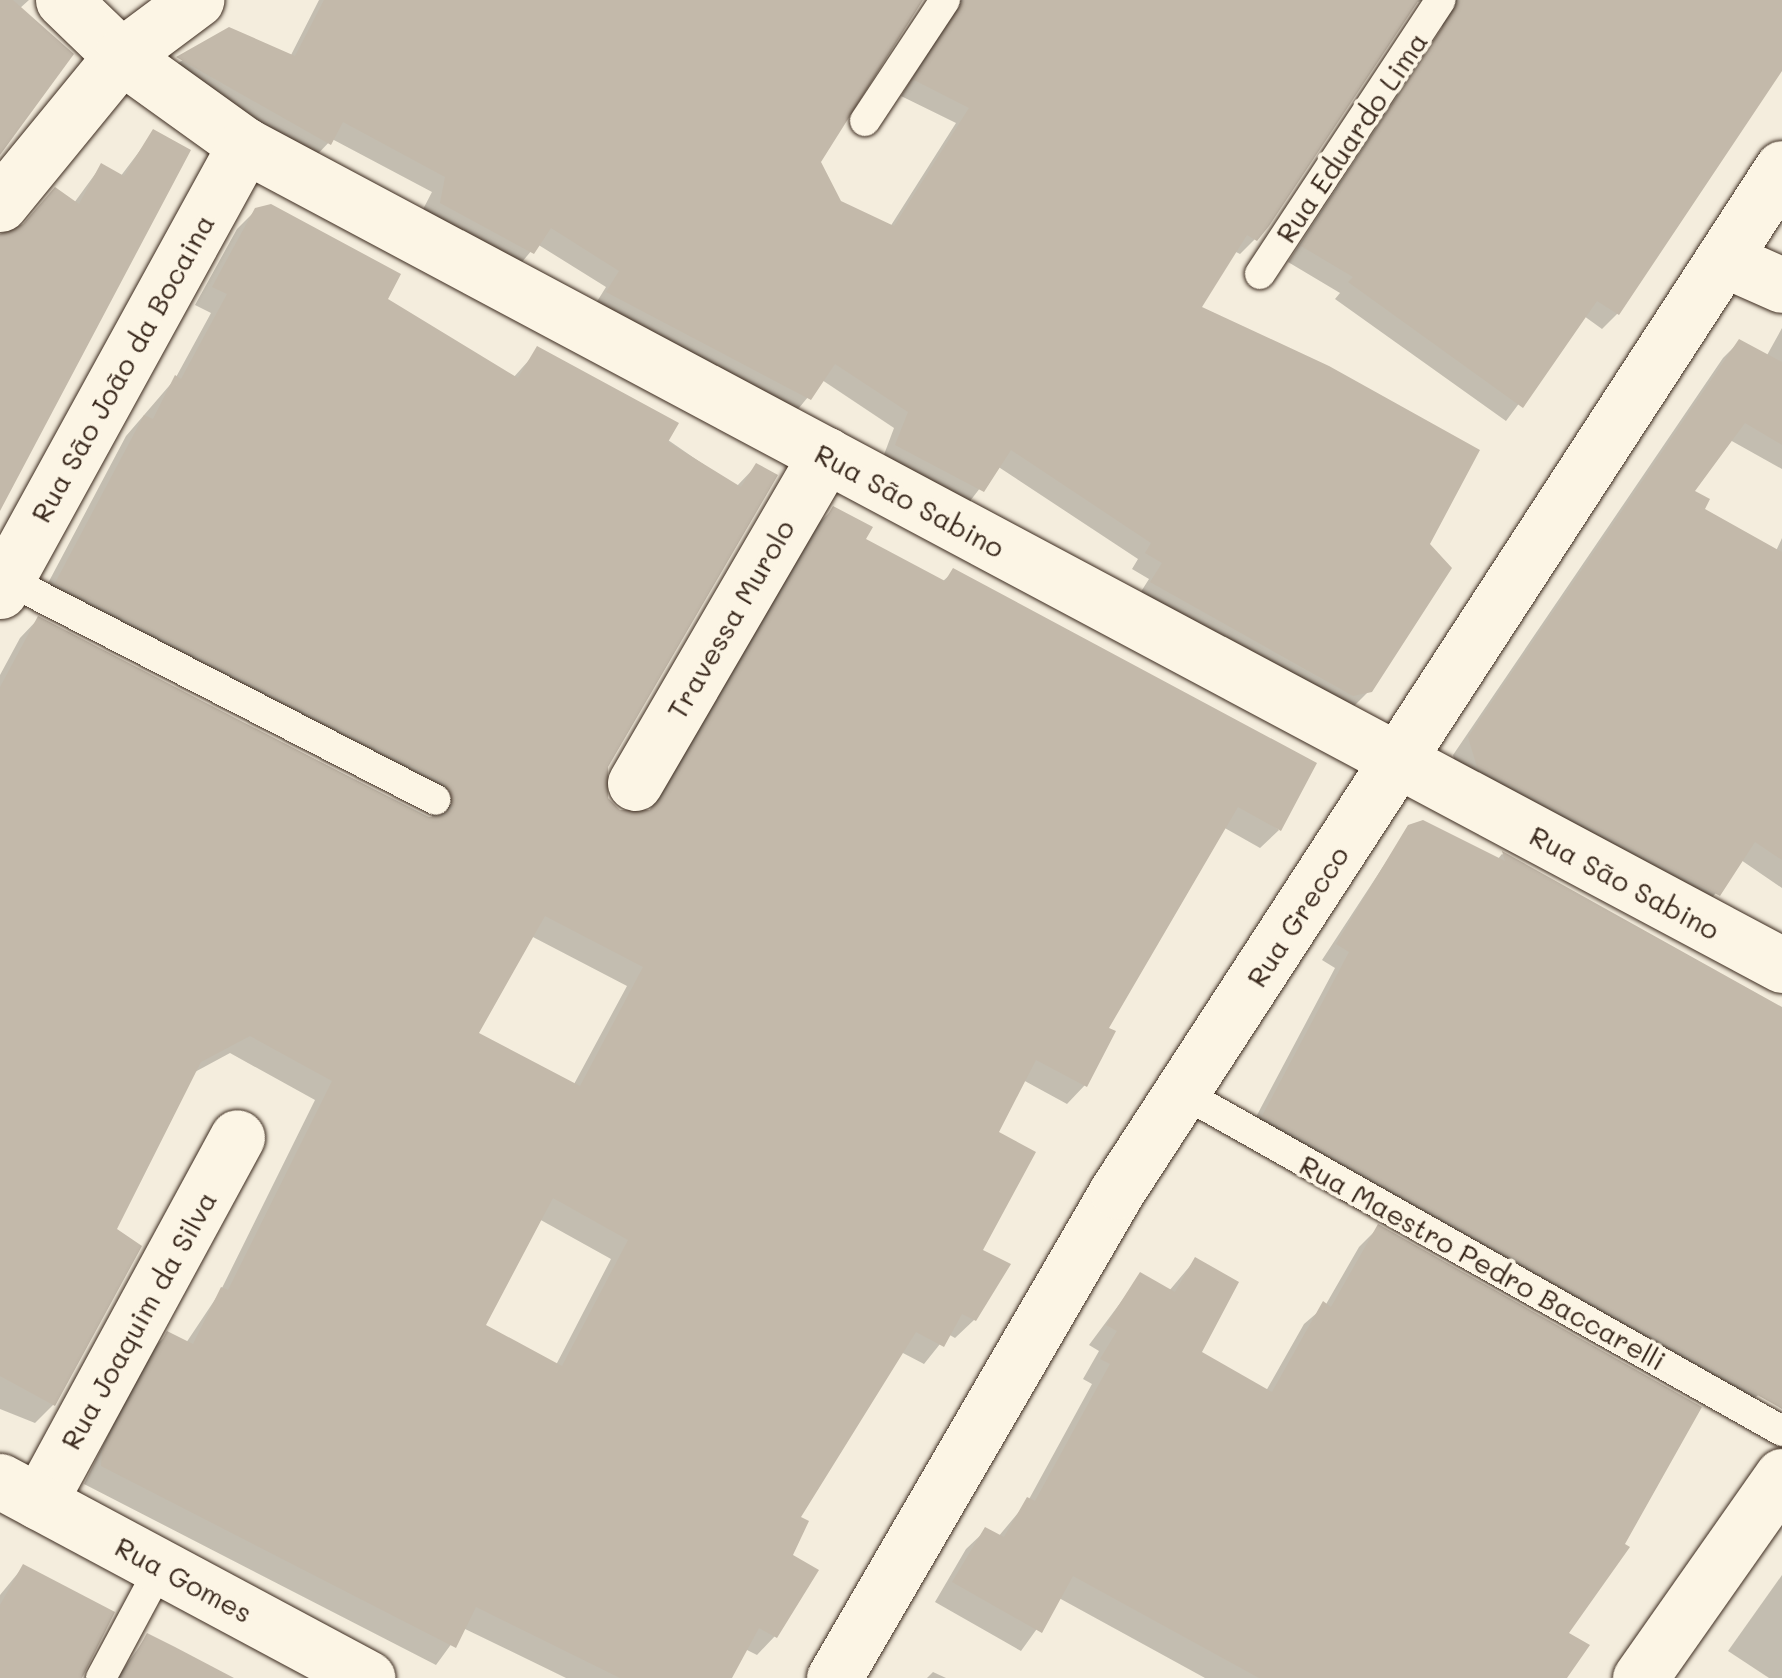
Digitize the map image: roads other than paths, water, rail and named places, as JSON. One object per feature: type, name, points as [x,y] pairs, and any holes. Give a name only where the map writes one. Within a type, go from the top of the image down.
[{"type":"street","name":"Rua São Sabino","points":[[63,0],[121,56],[245,144],[1782,965]]},
{"type":"street","points":[[0,204],[121,56],[196,0]]},
{"type":"street","name":"Rua São João da Bocaina","points":[[3,585],[245,144]]},
{"type":"street","name":"Rua Grecco","points":[[834,1678],[1118,1192],[1782,168]]},
{"type":"street","points":[[1723,258],[1782,286]]},
{"type":"street","name":"Travessa Murolo","points":[[635,783],[826,455]]},
{"type":"street","name":"Rua Joaquim da Silva","points":[[19,1491],[237,1137]]},
{"type":"street","points":[[1640,1678],[1782,1476]]},
{"type":"street","name":"Rua Gomes","points":[[19,1491],[368,1678]]},
{"type":"lane","points":[[866,122],[945,0]]},
{"type":"lane","name":"Rua Eduardo Lima","points":[[1260,274],[1442,0]]},
{"type":"lane","points":[[3,585],[436,800]]},
{"type":"lane","name":"Rua Maestro Pedro Baccarelli","points":[[1183,1092],[1782,1431]]},
{"type":"lane","points":[[101,1678],[160,1566]]}]
